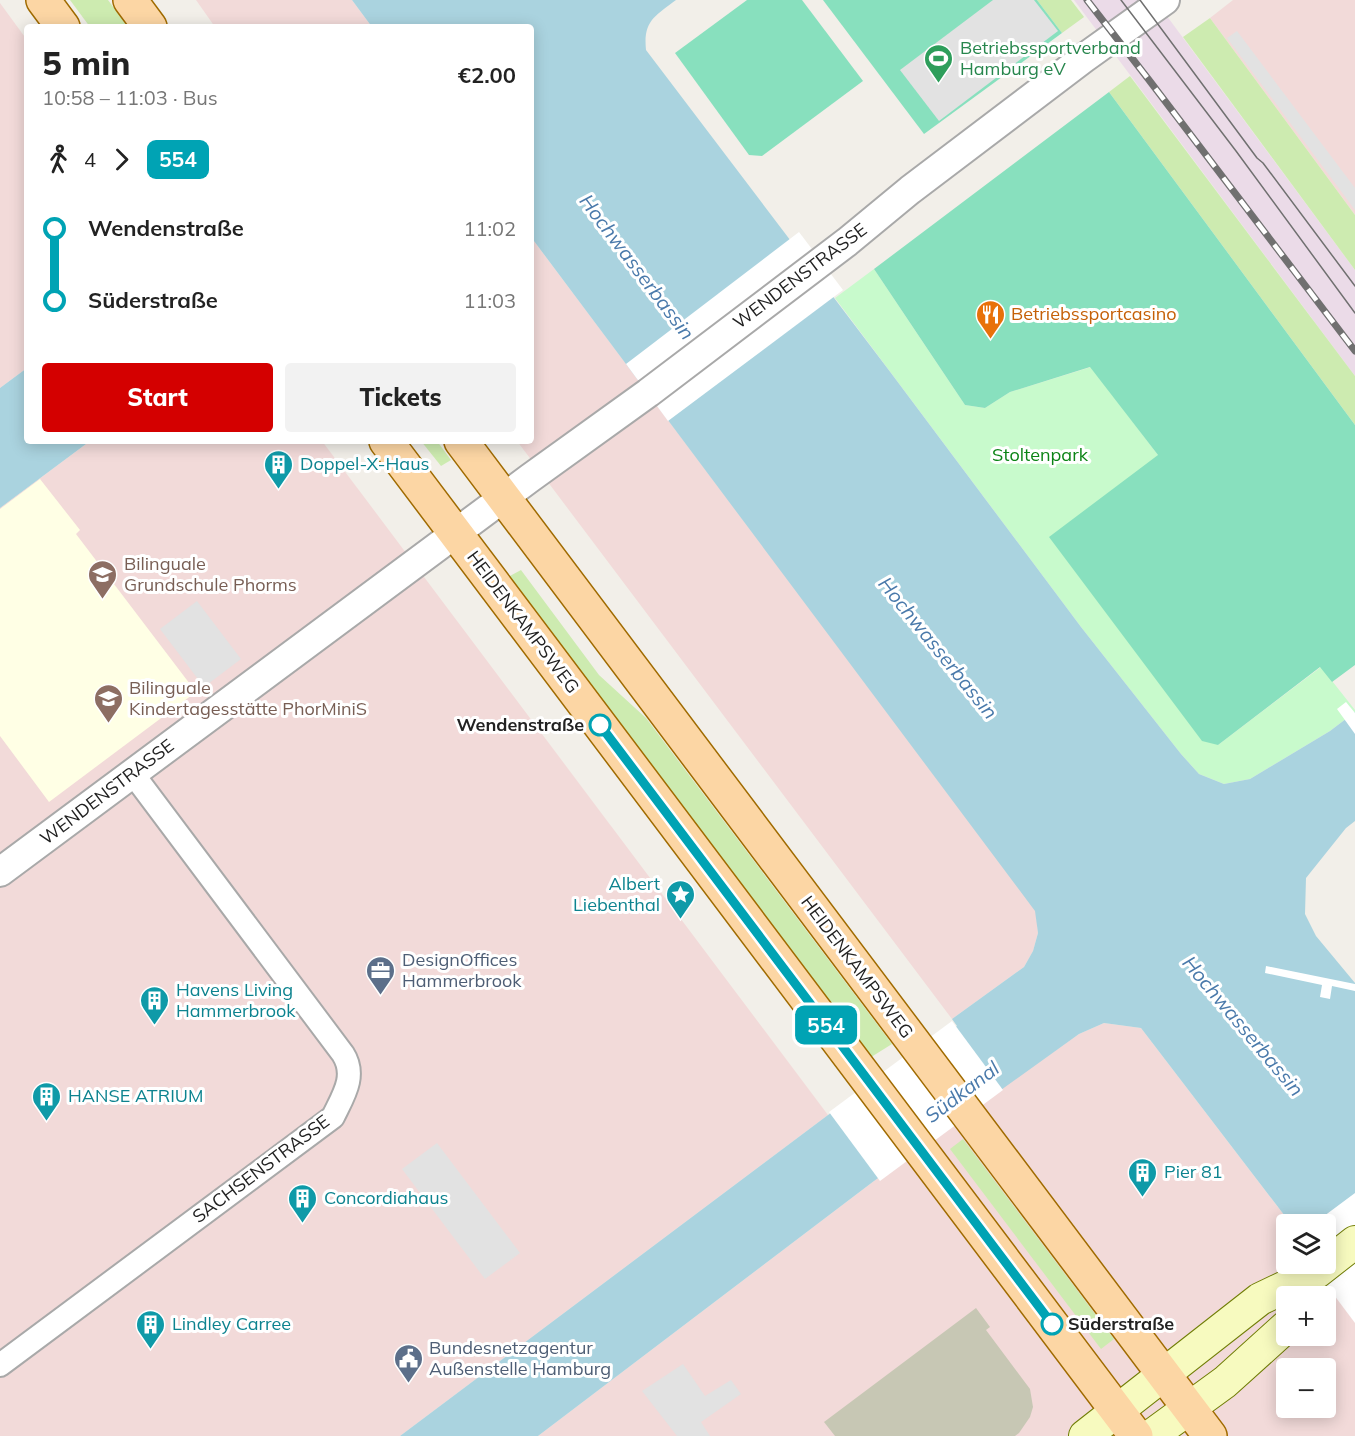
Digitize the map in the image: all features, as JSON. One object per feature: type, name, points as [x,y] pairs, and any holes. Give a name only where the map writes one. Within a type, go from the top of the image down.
[{"type":"main road","points":[[43,0],[61,24]]},
{"type":"main road","points":[[130,0],[148,24]]},
{"type":"main road","name":"HEIDENKAMPSWEG","points":[[388,444],[1126,1424]]},
{"type":"main road","name":"HEIDENKAMPSWEG","points":[[463,444],[1210,1436]]},
{"type":"main road","points":[[1085,1436],[1126,1424],[1164,1375],[1260,1299],[1310,1284],[1355,1242]]},
{"type":"main road","points":[[1151,1436],[1225,1382],[1276,1336]]},
{"type":"street","name":"WENDENSTRASSE","points":[[0,872],[648,393],[821,262],[910,190],[1084,58],[1165,0]]},
{"type":"street","name":"SACHSENSTRASSE","points":[[0,1365],[333,1117],[347,1087],[350,1069],[343,1054],[133,774]]},
{"type":"shaded area","points":[[196,0],[352,0],[370,24],[213,24]]},
{"type":"shaded area","points":[[993,0],[1034,0],[1058,31],[939,121],[900,70]]},
{"type":"shaded area","points":[[1074,0],[1155,0],[1355,270],[1355,376]]},
{"type":"shaded area","points":[[1233,0],[1355,0],[1355,215],[1210,18]]},
{"type":"shaded area","points":[[0,3],[24,36],[24,370],[0,388]]},
{"type":"shaded area","points":[[1237,31],[1355,188],[1355,210],[1227,38]]},
{"type":"shaded area","points":[[534,241],[1036,911],[1038,933],[1033,951],[1024,967],[952,1019],[519,444],[534,444]]},
{"type":"shaded area","points":[[86,444],[324,444],[828,1115],[400,1436],[0,1436],[0,508]]},
{"type":"shaded area","points":[[40,479],[80,530],[76,534],[196,692],[49,802],[0,736],[0,509]]},
{"type":"shaded area","points":[[197,601],[241,659],[204,687],[160,629]]},
{"type":"shaded area","points":[[1104,1023],[1141,1028],[1283,1214],[1276,1214],[1276,1274],[1330,1274],[1355,1307],[1355,1436],[538,1436],[874,1181],[1079,1034]]},
{"type":"shaded area","points":[[437,1143],[520,1253],[485,1279],[402,1169]]},
{"type":"shaded area","points":[[976,1308],[990,1327],[986,1330],[1030,1389],[1033,1407],[1030,1417],[1019,1433],[1015,1436],[835,1436],[824,1422]]},
{"type":"shaded area","points":[[683,1364],[705,1396],[731,1380],[741,1394],[701,1422],[710,1436],[677,1436],[642,1391]]},
{"type":"green space","points":[[70,0],[108,0],[126,24],[88,24]]},
{"type":"green space","points":[[747,0],[802,0],[863,81],[762,156],[749,155],[675,53]]},
{"type":"green space","name":"Betriebssportverband Hamburg eV","points":[[823,0],[1037,0],[1062,33],[924,134]]},
{"type":"green space","points":[[1037,0],[1071,0],[1084,17],[1062,33]]},
{"type":"green space","points":[[1210,18],[1355,215],[1355,270],[1183,37]]},
{"type":"green space","points":[[1130,76],[1355,376],[1355,425],[1109,92]]},
{"type":"green space","points":[[1109,92],[1355,425],[1355,665],[1332,682],[1320,667],[1218,745],[1202,741],[1049,537],[1158,455],[1090,367],[1010,392],[985,408],[965,405],[874,269]]},
{"type":"green space","name":"Stoltenpark","points":[[874,269],[965,405],[985,408],[1010,392],[1091,367],[1158,455],[1218,745],[1321,667],[1355,712],[1330,731],[1250,779],[1224,784],[1199,774],[1081,627],[835,298]]},
{"type":"green space","points":[[423,444],[439,444],[451,460],[441,466]]},
{"type":"green space","points":[[521,570],[599,675],[646,718],[892,1044],[868,1059],[508,577]]},
{"type":"green space","points":[[963,1139],[1114,1339],[1101,1349],[950,1149]]},
{"type":"water","points":[[352,0],[676,0],[652,20],[646,32],[646,50],[1081,627],[1199,774],[1224,784],[1250,779],[1330,731],[1355,712],[1355,821],[1346,828],[1306,878],[1305,914],[1316,936],[1355,983],[1355,1307],[1333,1274],[1336,1274],[1336,1214],[1283,1214],[1141,1028],[1104,1023],[1079,1034],[874,1181],[538,1436],[400,1436],[828,1115],[957,1026],[952,1019],[1024,967],[1033,951],[1038,933],[1035,911],[534,241],[534,24],[370,24]]},
{"type":"water","points":[[24,370],[24,444],[86,444],[0,508],[0,388]]},
{"type":"pier","points":[[799,232],[843,290],[668,421],[626,364]]},
{"type":"pier","points":[[1346,702],[1355,713],[1355,734],[1337,709]]},
{"type":"pier","points":[[1266,966],[1355,984],[1355,991],[1332,986],[1330,999],[1320,997],[1322,985],[1265,973]]},
{"type":"pier","points":[[952,1021],[1003,1090],[880,1181],[829,1112]]},
{"type":"pier","points":[[1355,1193],[1355,1323],[1336,1298],[1336,1286],[1327,1286],[1318,1274],[1336,1274],[1336,1214],[1327,1214]]},
{"type":"tram line","points":[[1121,0],[1355,313]]},
{"type":"tram line","points":[[1140,0],[1355,286]]},
{"type":"railway","points":[[1087,0],[1355,351]]},
{"type":"bus line","name":"554","points":[[600,725],[1052,1324]]},
{"type":"place","name":"Betriebssportverband Hamburg eV","points":[[939,84]]},
{"type":"place","name":"Betriebssportcasino","points":[[990,340]]},
{"type":"place","name":"Doppel-X-Haus","points":[[279,490]]},
{"type":"place","name":"Bilinguale Grundschule Phorms","points":[[103,600]]},
{"type":"place","name":"Bilinguale Kindertagesstätte PhorMiniS","points":[[108,724]]},
{"type":"place","name":"Wendenstraße","points":[[600,725]]},
{"type":"place","name":"Albert Liebenthal","points":[[681,920]]},
{"type":"place","name":"DesignOffices Hammerbrook","points":[[381,996]]},
{"type":"place","name":"Havens Living Hammerbrook","points":[[155,1026]]},
{"type":"place","name":"HANSE ATRIUM","points":[[47,1122]]},
{"type":"place","name":"Pier 81","points":[[1143,1198]]},
{"type":"place","name":"Concordiahaus","points":[[303,1224]]},
{"type":"place","name":"Süderstraße","points":[[1052,1324]]},
{"type":"place","name":"Lindley Carree","points":[[151,1350]]},
{"type":"place","name":"Bundesnetzagentur Außenstelle Hamburg","points":[[408,1384]]},
{"type":"water label","name":"Hochwasserbassin","points":[[637,267]]},
{"type":"water label","name":"Hochwasserbassin","points":[[938,648]]},
{"type":"water label","name":"Hochwasserbassin","points":[[1243,1026]]},
{"type":"water label","name":"Südkanal","points":[[962,1092]]}]
